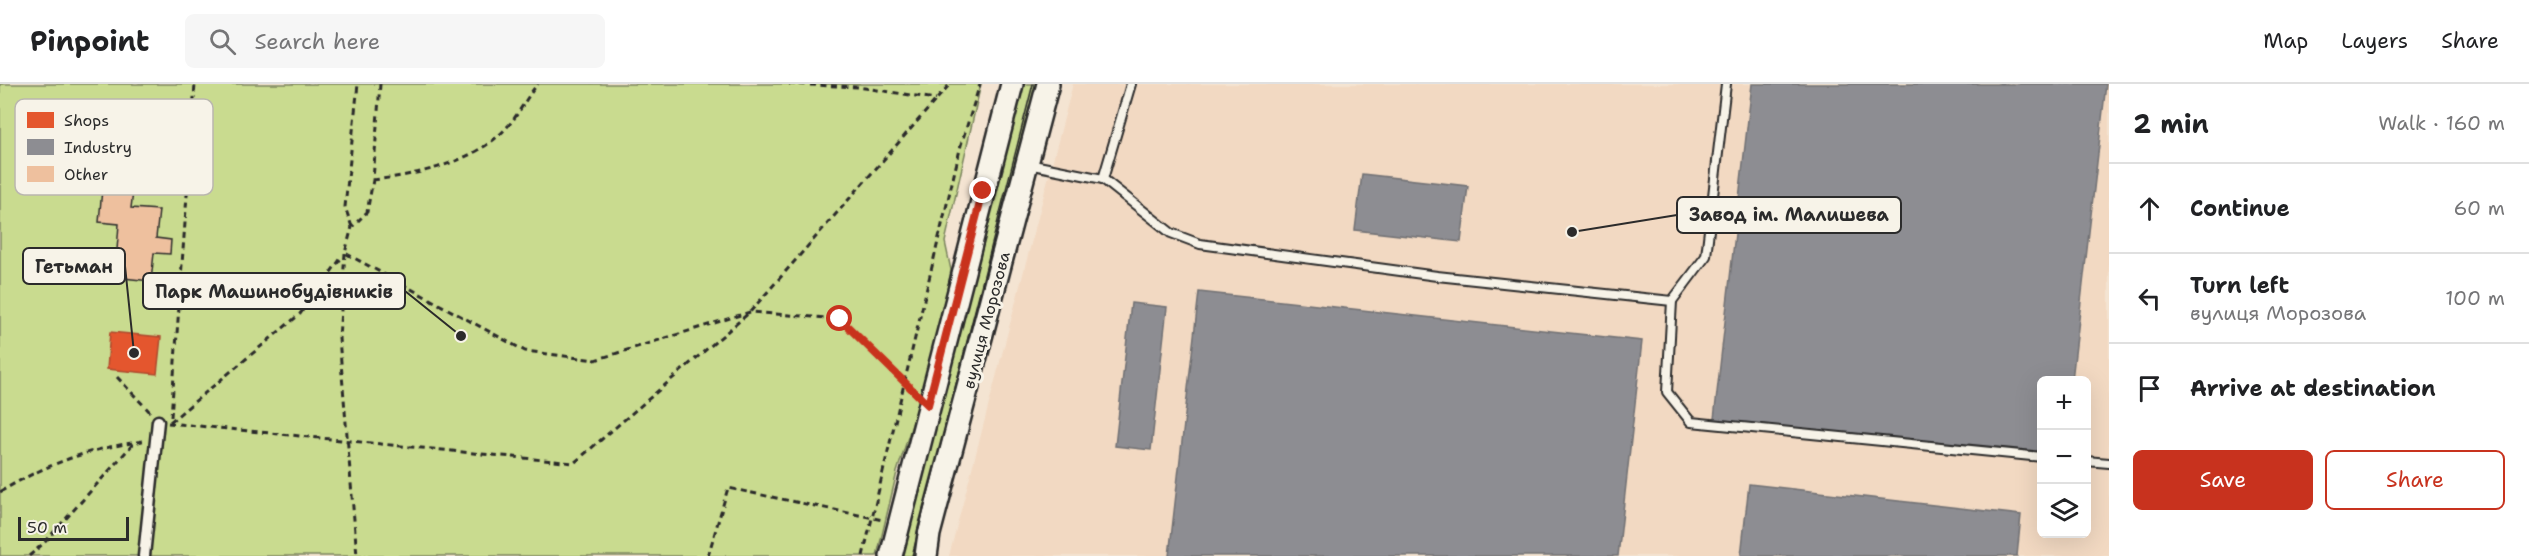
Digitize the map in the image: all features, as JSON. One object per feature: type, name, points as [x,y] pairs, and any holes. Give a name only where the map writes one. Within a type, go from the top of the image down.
[{"type":"main road","name":"вулиця Морозова","points":[[891,556],[1012,84]]},
{"type":"main road","name":"вулиця Морозова","points":[[926,556],[929,534],[1048,84]]},
{"type":"street","points":[[144,556],[158,421]]},
{"type":"lane","points":[[1103,179],[1131,84]]},
{"type":"lane","points":[[1726,84],[1706,256],[1672,302],[1667,392],[1691,422],[2037,457]]},
{"type":"lane","points":[[1026,163],[1103,179],[1171,233],[1200,244],[1437,276],[1672,302]]},
{"type":"lane","points":[[2091,461],[2109,463]]},
{"type":"path","points":[[194,99],[195,84]]},
{"type":"path","points":[[352,227],[345,207],[358,84]]},
{"type":"path","points":[[357,556],[339,338],[345,253],[352,227],[367,212],[373,180],[380,84]]},
{"type":"path","points":[[373,180],[401,177],[482,149],[508,126],[538,84]]},
{"type":"path","points":[[789,84],[858,87],[936,99]]},
{"type":"path","points":[[117,377],[158,421],[574,463],[750,312],[950,84]]},
{"type":"path","points":[[863,556],[962,146],[980,84]]},
{"type":"path","points":[[170,423],[187,195]]},
{"type":"path","points":[[170,423],[300,314],[345,253]]},
{"type":"path","points":[[345,253],[525,351],[595,360],[750,312],[840,319],[928,405]]},
{"type":"path","points":[[0,492],[33,471],[102,448],[156,438]]},
{"type":"path","points":[[29,556],[134,443]]},
{"type":"path","points":[[708,556],[728,488],[898,523]]},
{"type":"shaded area","points":[[1073,84],[2109,84],[2109,556],[949,556]]},
{"type":"green space","points":[[0,84],[981,84],[945,242],[951,270],[939,339],[897,472],[877,556],[0,556]]},
{"type":"green space","points":[[1019,84],[1041,84],[919,556],[900,556]]},
{"type":"building: Shops","points":[[110,332],[161,337],[157,374],[107,369]]},
{"type":"building: Industry","points":[[1752,84],[2106,84],[2072,376],[2037,376],[2037,454],[1714,419]]},
{"type":"building: Industry","points":[[1362,174],[1468,186],[1461,242],[1355,230]]},
{"type":"building: Industry","points":[[1199,292],[1642,341],[1618,556],[1169,556]]},
{"type":"building: Industry","points":[[1131,303],[1167,307],[1151,450],[1115,446]]},
{"type":"building: Industry","points":[[1749,484],[2021,515],[2017,556],[1741,556]]},
{"type":"building: Other","points":[[101,195],[133,195],[131,208],[159,210],[156,238],[171,240],[170,254],[154,253],[151,281],[123,278],[124,263],[116,263],[119,224],[99,222]]},
{"type":"tram line","points":[[912,556],[1033,84]]},
{"type":"place","name":"Завод ім. Малишева","points":[[1572,232]]},
{"type":"place","name":"Парк Машинобудівників","points":[[461,336]]},
{"type":"place","name":"Гетьман","points":[[134,353]]},
{"type":"route","points":[[840,319],[928,405],[983,191]]}]
